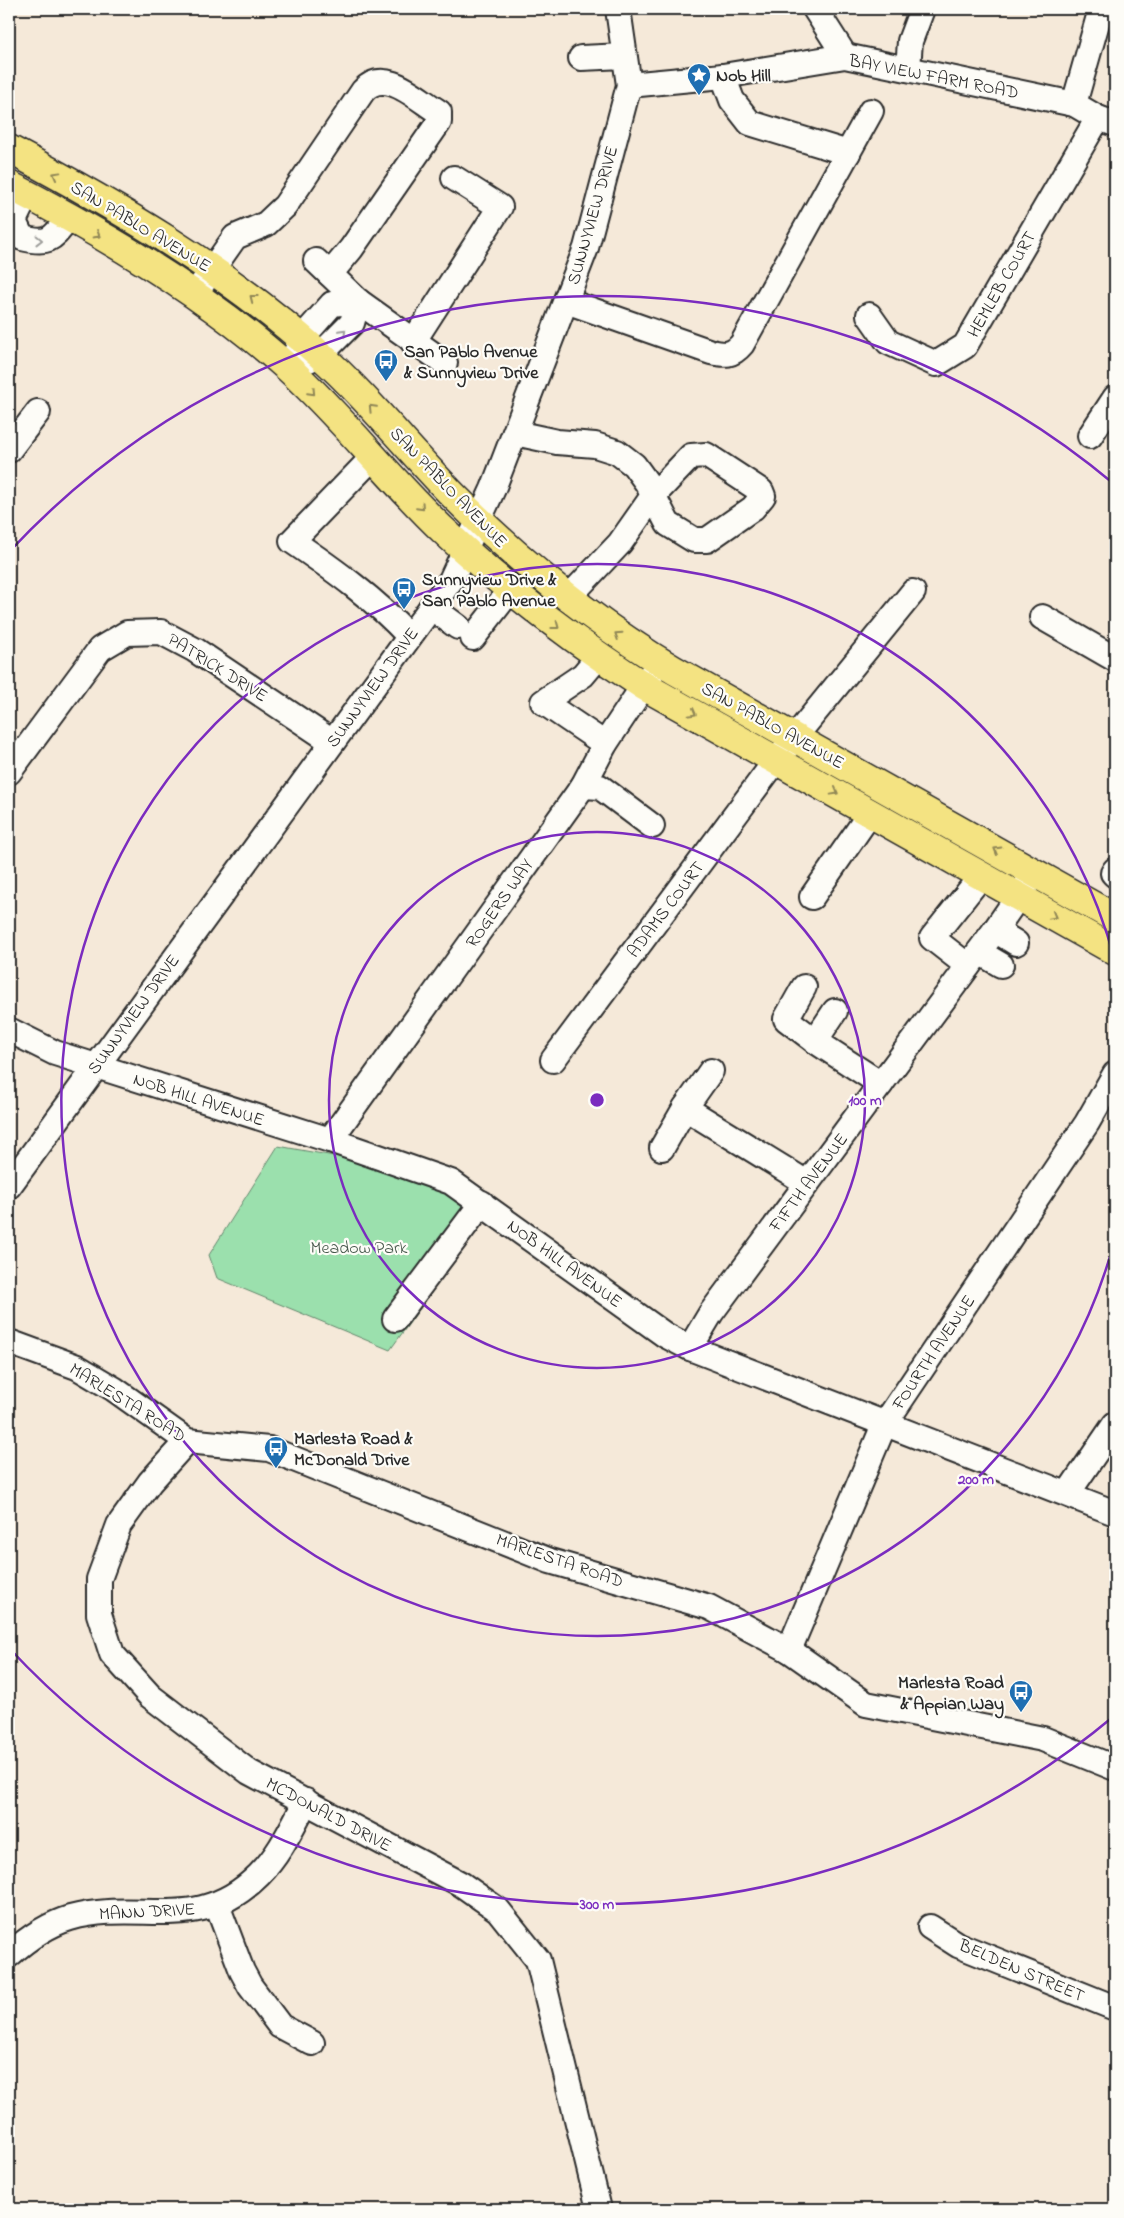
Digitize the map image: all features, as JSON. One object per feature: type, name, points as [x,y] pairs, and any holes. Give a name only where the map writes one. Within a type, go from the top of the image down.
[{"type":"main road","name":"SAN PABLO AVENUE","points":[[9,149],[88,193],[212,269],[250,295],[311,347],[478,519],[567,599],[660,662],[1115,918]]},
{"type":"main road","name":"SAN PABLO AVENUE","points":[[18,190],[69,218],[195,294],[230,320],[289,369],[443,530],[547,619],[599,656],[644,686],[872,812],[1115,951]]},
{"type":"street","name":"SUNNYVIEW DRIVE","points":[[9,1186],[451,580],[515,433],[586,248],[629,85],[618,9]]},
{"type":"street","points":[[815,9],[845,56]]},
{"type":"street","points":[[908,69],[910,41],[922,9]]},
{"type":"street","points":[[1074,104],[1101,9]]},
{"type":"street","points":[[581,58],[624,56]]},
{"type":"street","name":"BAY VIEW FARM ROAD","points":[[629,85],[723,76],[845,56],[1074,104],[1107,121]]},
{"type":"street","points":[[723,76],[732,100],[750,123],[848,153]]},
{"type":"street","points":[[195,294],[235,237],[266,224],[285,206],[368,85],[381,80],[389,81],[438,112],[440,122],[352,249],[323,268],[358,301],[445,363]]},
{"type":"street","points":[[566,301],[711,352],[727,355],[735,352],[742,344],[871,111]]},
{"type":"street","name":"HEMLEB COURT","points":[[869,315],[888,342],[936,364],[965,346],[1107,121]]},
{"type":"street","points":[[413,342],[500,207],[454,178]]},
{"type":"street","points":[[18,190],[14,221],[22,238],[39,242],[51,239],[69,218]]},
{"type":"street","points":[[289,369],[311,347],[352,323],[358,301]]},
{"type":"street","points":[[1090,436],[1115,398]]},
{"type":"street","points":[[9,450],[38,412]]},
{"type":"street","points":[[515,433],[557,442],[596,445],[617,452],[634,465],[647,483],[653,496],[620,543],[567,599]]},
{"type":"street","points":[[374,456],[292,541],[329,566],[388,614],[409,636]]},
{"type":"street","points":[[431,607],[465,632],[511,589]]},
{"type":"street","name":"ADAMS COURT","points":[[553,1060],[777,759],[866,654],[913,592]]},
{"type":"street","points":[[1042,617],[1115,659]]},
{"type":"street","name":"PATRICK DRIVE","points":[[9,772],[100,649],[127,633],[161,632],[195,650],[332,741]]},
{"type":"street","points":[[599,656],[583,675],[543,702],[604,744]]},
{"type":"street","name":"ROGERS WAY","points":[[330,1140],[582,786],[604,744],[660,662]]},
{"type":"street","points":[[582,786],[600,787],[652,826]]},
{"type":"street","points":[[812,897],[872,812]]},
{"type":"street","points":[[1115,870],[1113,873],[1115,875]]},
{"type":"street","name":"FIFTH AVENUE","points":[[690,1348],[711,1313],[974,959],[1034,872]]},
{"type":"street","points":[[982,875],[932,938],[974,959],[1001,965]]},
{"type":"street","points":[[995,930],[1016,943]]},
{"type":"street","points":[[804,987],[786,1019],[815,1041],[881,1084]]},
{"type":"street","points":[[815,1041],[835,1010]]},
{"type":"street","name":"NOB HILL AVENUE","points":[[9,1030],[55,1053],[330,1140],[451,1182],[665,1335],[690,1348],[884,1425],[1068,1493],[1115,1513]]},
{"type":"street","points":[[662,1148],[685,1108],[711,1071]]},
{"type":"street","name":"FOURTH AVENUE","points":[[789,1650],[884,1425],[1087,1123],[1115,1074]]},
{"type":"street","points":[[685,1108],[807,1183]]},
{"type":"street","points":[[395,1319],[482,1203]]},
{"type":"street","name":"MARLESTA ROAD","points":[[9,1342],[77,1367],[114,1389],[187,1441],[269,1449],[550,1561],[709,1607],[789,1650],[866,1704],[1044,1739],[1115,1768]]},
{"type":"street","points":[[1068,1493],[1115,1424]]},
{"type":"street","name":"MCDONALD DRIVE","points":[[187,1441],[150,1482],[119,1524],[99,1579],[99,1614],[112,1654],[150,1696],[249,1772],[461,1884],[498,1910],[538,1960],[599,2209]]},
{"type":"street","name":"MANN DRIVE","points":[[9,1955],[31,1936],[68,1918],[109,1912],[183,1912],[217,1906],[246,1887],[271,1861],[306,1802]]},
{"type":"street","points":[[217,1906],[242,1971],[250,1986],[280,2026],[312,2043]]},
{"type":"street","name":"BELDEN STREET","points":[[930,1927],[958,1945],[1115,2008]]},
{"type":"green space","name":"Meadow Park","points":[[278,1146],[351,1159],[434,1184],[486,1217],[390,1350],[217,1278],[209,1255]]},
{"type":"place","name":"Nob Hill","points":[[699,96]]},
{"type":"place","name":"San Pablo Avenue & Sunnyview Drive","points":[[386,382]]},
{"type":"place","name":"Sunnyview Drive & San Pablo Avenue","points":[[404,610]]},
{"type":"place","name":"Marlesta Road & McDonald Drive","points":[[276,1469]]},
{"type":"place","name":"Marlesta Road & Appian Way","points":[[1021,1713]]}]
